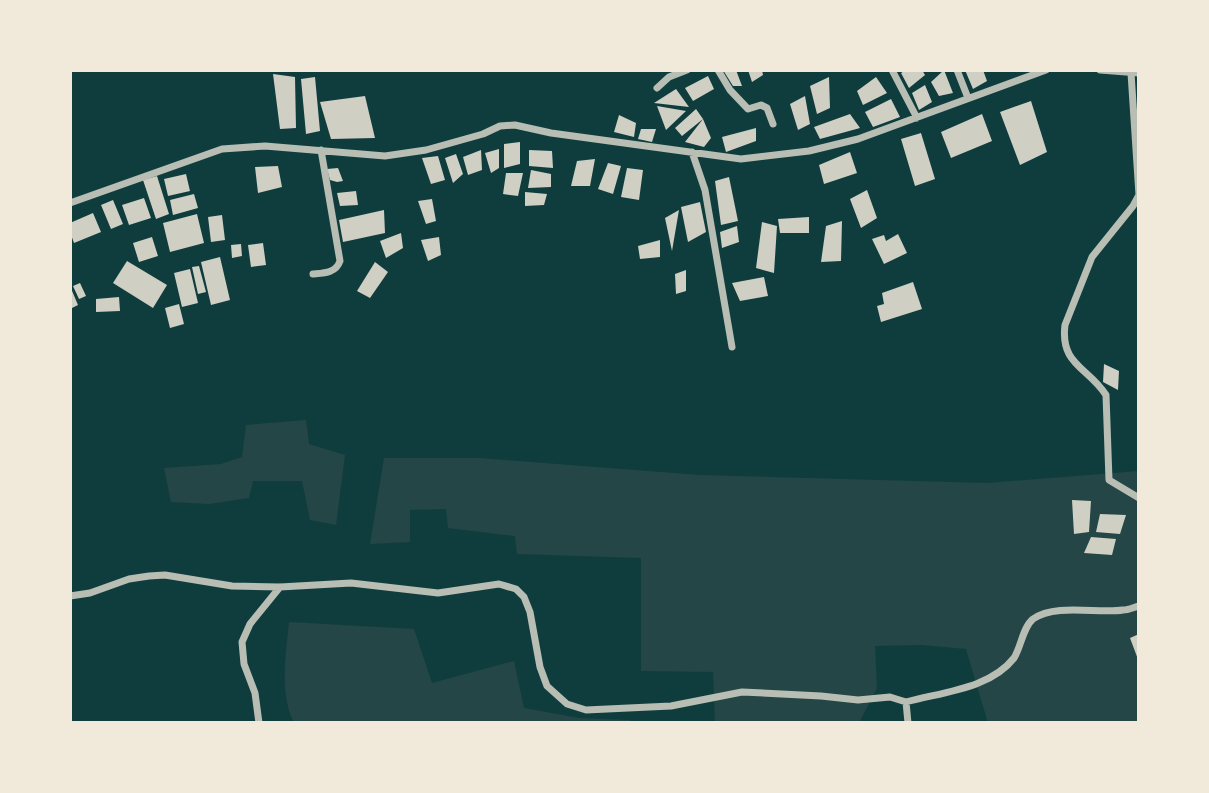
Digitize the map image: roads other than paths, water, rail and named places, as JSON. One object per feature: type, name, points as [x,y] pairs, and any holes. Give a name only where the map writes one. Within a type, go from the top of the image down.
[{"type":"street","points":[[657,88],[669,77],[687,70]]},
{"type":"street","points":[[719,70],[730,90],[746,107],[749,109],[761,105],[767,108],[773,124]]},
{"type":"street","points":[[892,70],[917,118]]},
{"type":"street","points":[[957,70],[968,98]]},
{"type":"street","points":[[70,203],[222,149],[265,146],[386,156],[426,150],[483,134],[500,126],[515,125],[551,133],[741,159],[809,151],[858,139],[1046,70]]},
{"type":"street","points":[[1100,70],[1135,73],[1139,195],[1092,257],[1065,325],[1064,335],[1070,358],[1106,395],[1107,475],[1111,483],[1139,498]]},
{"type":"street","points":[[313,274],[332,271],[338,267],[340,261],[321,150]]},
{"type":"street","points":[[692,152],[705,190],[733,347]]},
{"type":"street","points":[[70,596],[90,593],[129,579],[164,575],[232,586],[279,587],[351,583],[439,593],[499,583],[516,589],[524,597],[530,611],[540,667],[547,686],[567,704],[586,710],[671,706],[742,692],[858,700],[890,697],[906,702],[982,682],[998,673],[1016,654],[1030,623],[1036,618],[1060,611],[1122,611],[1139,606]]},
{"type":"street","points":[[259,723],[255,693],[244,664],[242,642],[250,624],[279,587]]},
{"type":"street","points":[[906,702],[908,723]]}]
